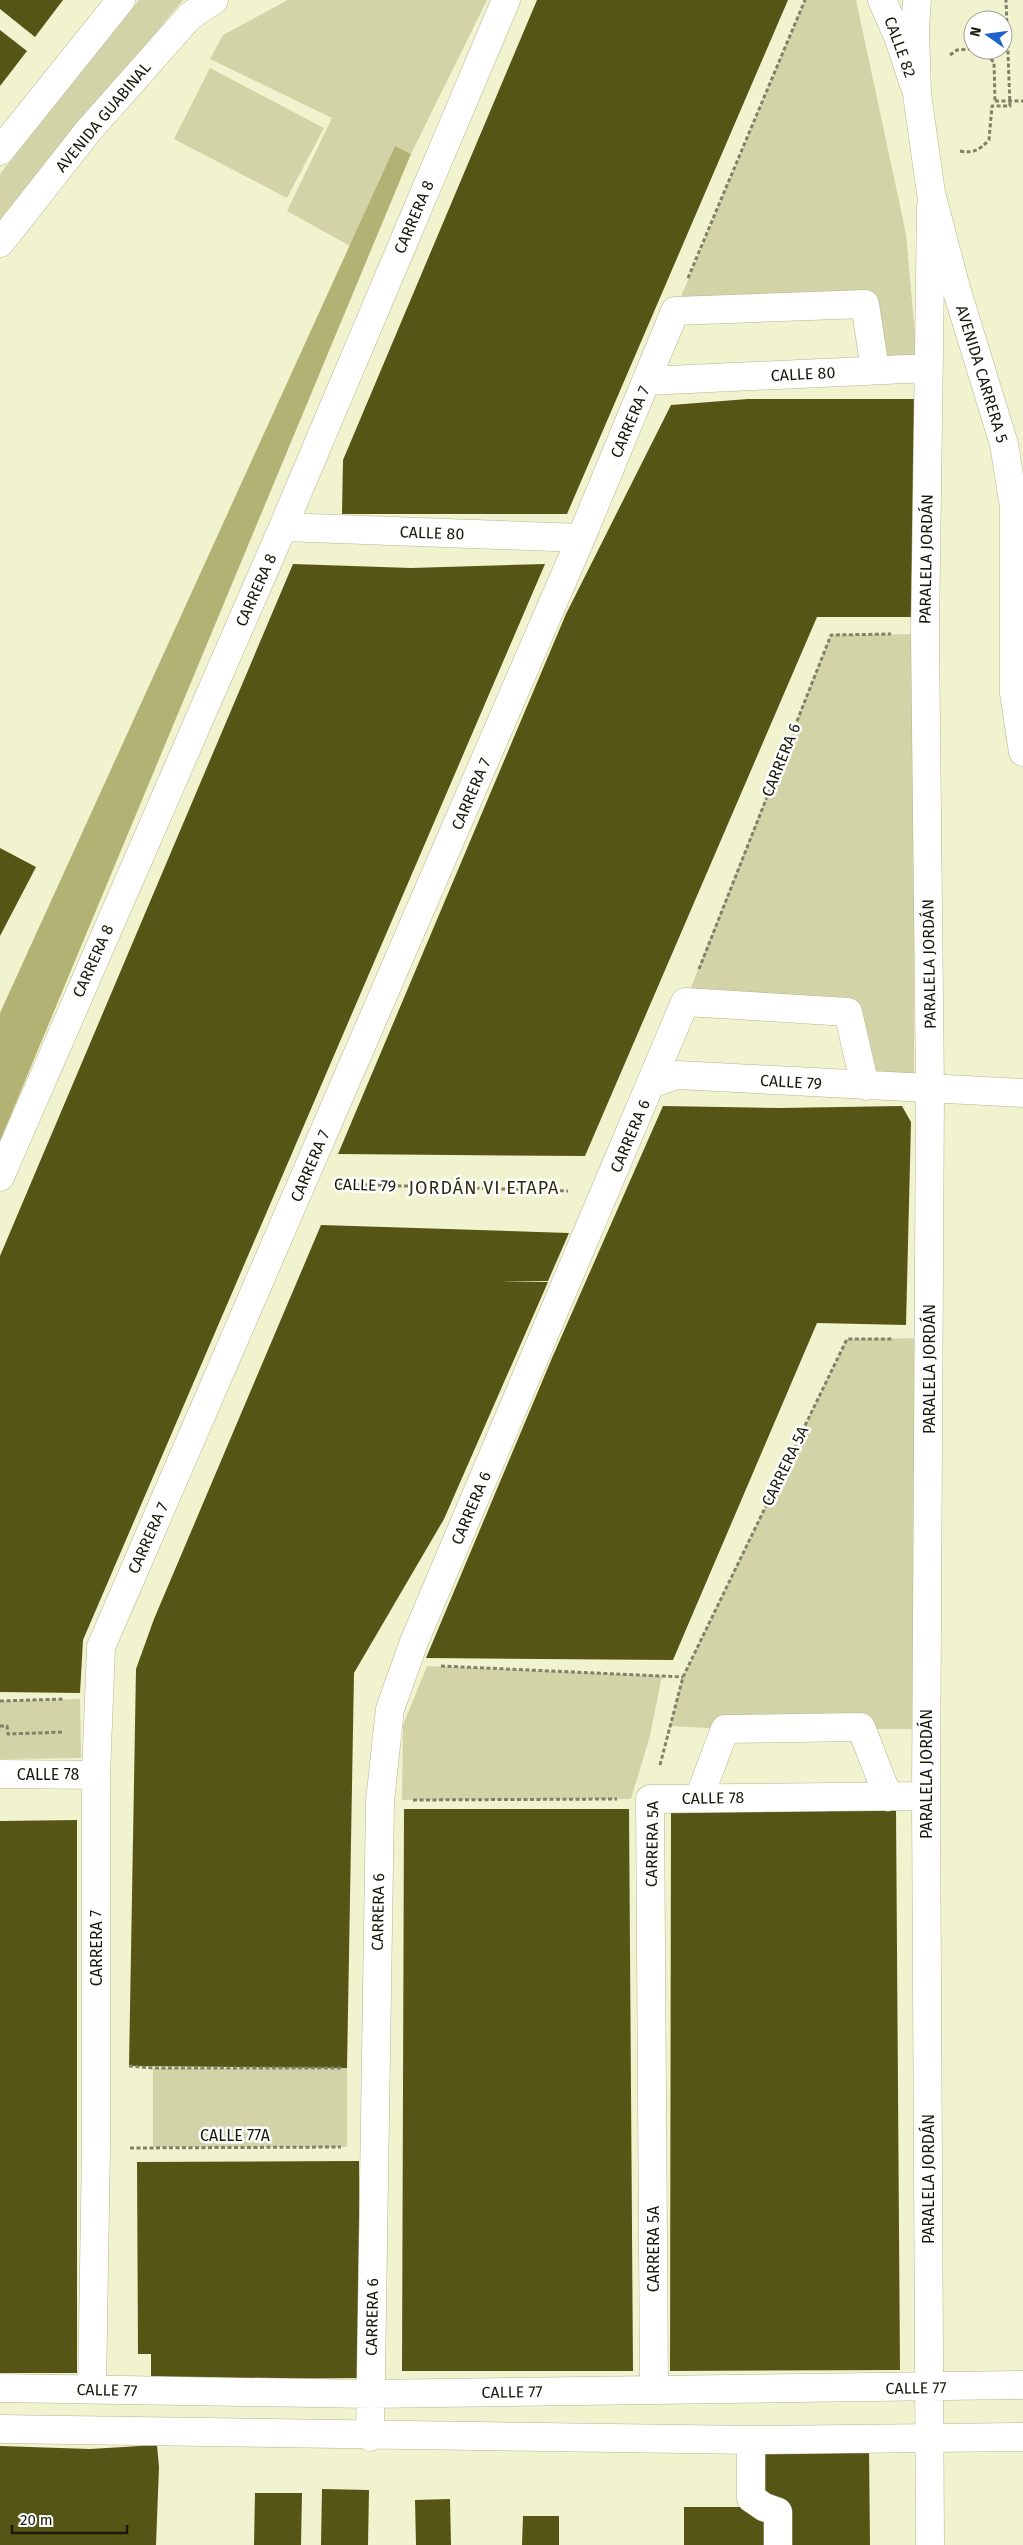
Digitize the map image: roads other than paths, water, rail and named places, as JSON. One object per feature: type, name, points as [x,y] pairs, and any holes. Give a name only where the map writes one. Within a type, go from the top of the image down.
[{"type":"street","points":[[0,151],[121,0]]},
{"type":"street","name":"AVENIDA GUABINAL","points":[[0,243],[108,108],[190,16],[214,0]]},
{"type":"street","name":"CARRERA 8","points":[[0,1177],[283,527],[506,0]]},
{"type":"street","name":"CALLE 82","points":[[882,0],[899,39],[917,94]]},
{"type":"street","name":"AVENIDA CARRERA 5","points":[[917,0],[914,28],[917,94],[931,193],[956,288],[1004,444],[1014,507],[1014,693],[1023,752]]},
{"type":"street","name":"PARALELA JORDÁN","points":[[930,2545],[926,1796],[930,1090],[925,634],[931,193]]},
{"type":"street","name":"CARRERA 7","points":[[92,2390],[96,2148],[96,1775],[101,1647],[581,538],[647,381],[674,311],[865,304],[875,370]]},
{"type":"street","name":"CALLE 80","points":[[647,381],[928,368]]},
{"type":"street","name":"CALLE 80","points":[[283,527],[581,538]]},
{"type":"street","name":"CARRERA 6","points":[[370,2436],[380,1801],[390,1709],[407,1662],[686,1002],[848,1012],[865,1086]]},
{"type":"street","name":"CALLE 79","points":[[653,1083],[678,1075],[930,1090]]},
{"type":"street","points":[[930,1090],[1023,1093]]},
{"type":"street","points":[[699,1798],[725,1728],[842,1727],[861,1727],[888,1797]]},
{"type":"street","name":"CALLE 78","points":[[0,1774],[96,1775]]},
{"type":"street","name":"CALLE 78","points":[[650,1799],[926,1796]]},
{"type":"street","name":"CARRERA 5A","points":[[650,1799],[654,2390]]},
{"type":"street","name":"CALLE 77","points":[[0,2388],[370,2394],[929,2388],[1023,2385]]},
{"type":"street","points":[[0,2429],[370,2436],[751,2440],[1023,2437]]},
{"type":"street","points":[[751,2440],[751,2498],[764,2507],[778,2512],[778,2545]]},
{"type":"district","name":"JORDÁN VI ETAPA","points":[[484,1188]]}]
